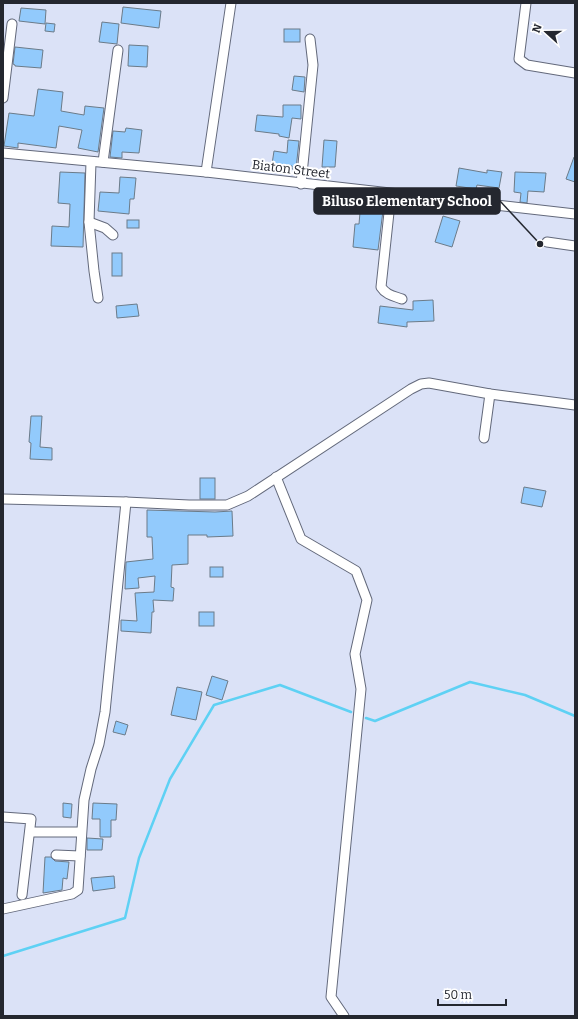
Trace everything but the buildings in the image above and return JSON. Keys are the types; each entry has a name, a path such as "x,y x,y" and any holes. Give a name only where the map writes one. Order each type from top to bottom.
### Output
{"street":[{"path":"206,172 231,3"},
{"path":"526,3 519,59 527,65 575,72"},
{"path":"3,98 12,24"},
{"path":"301,184 313,64 310,38"},
{"path":"103,162 118,50"},
{"name":"Biaton Street","path":"3,153 206,172 575,214"},
{"path":"91,162 90,222 98,298"},
{"path":"391,194 381,287 389,295 402,299"},
{"path":"90,222 106,228 113,235"},
{"path":"547,242 575,246"},
{"path":"3,499 227,505 248,496 411,389 422,384 429,383 490,394 575,406"},
{"path":"484,438 490,394"},
{"path":"276,477 301,539 356,571 367,600 355,654 361,689 331,997 344,1016"},
{"path":"3,909 72,894 78,890 84,800 91,769 99,744 105,712 126,502"},
{"path":"3,817 31,819 22,895"},
{"path":"30,832 81,832"},
{"path":"56,855 80,856"}],"waterway":[{"path":"366,718 375,721 470,682 525,695 575,716"},
{"path":"3,956 125,918 139,858 170,779 214,705 280,685 351,712"}],"place":[{"name":"Biluso Elementary School","path":"540,244"}]}
